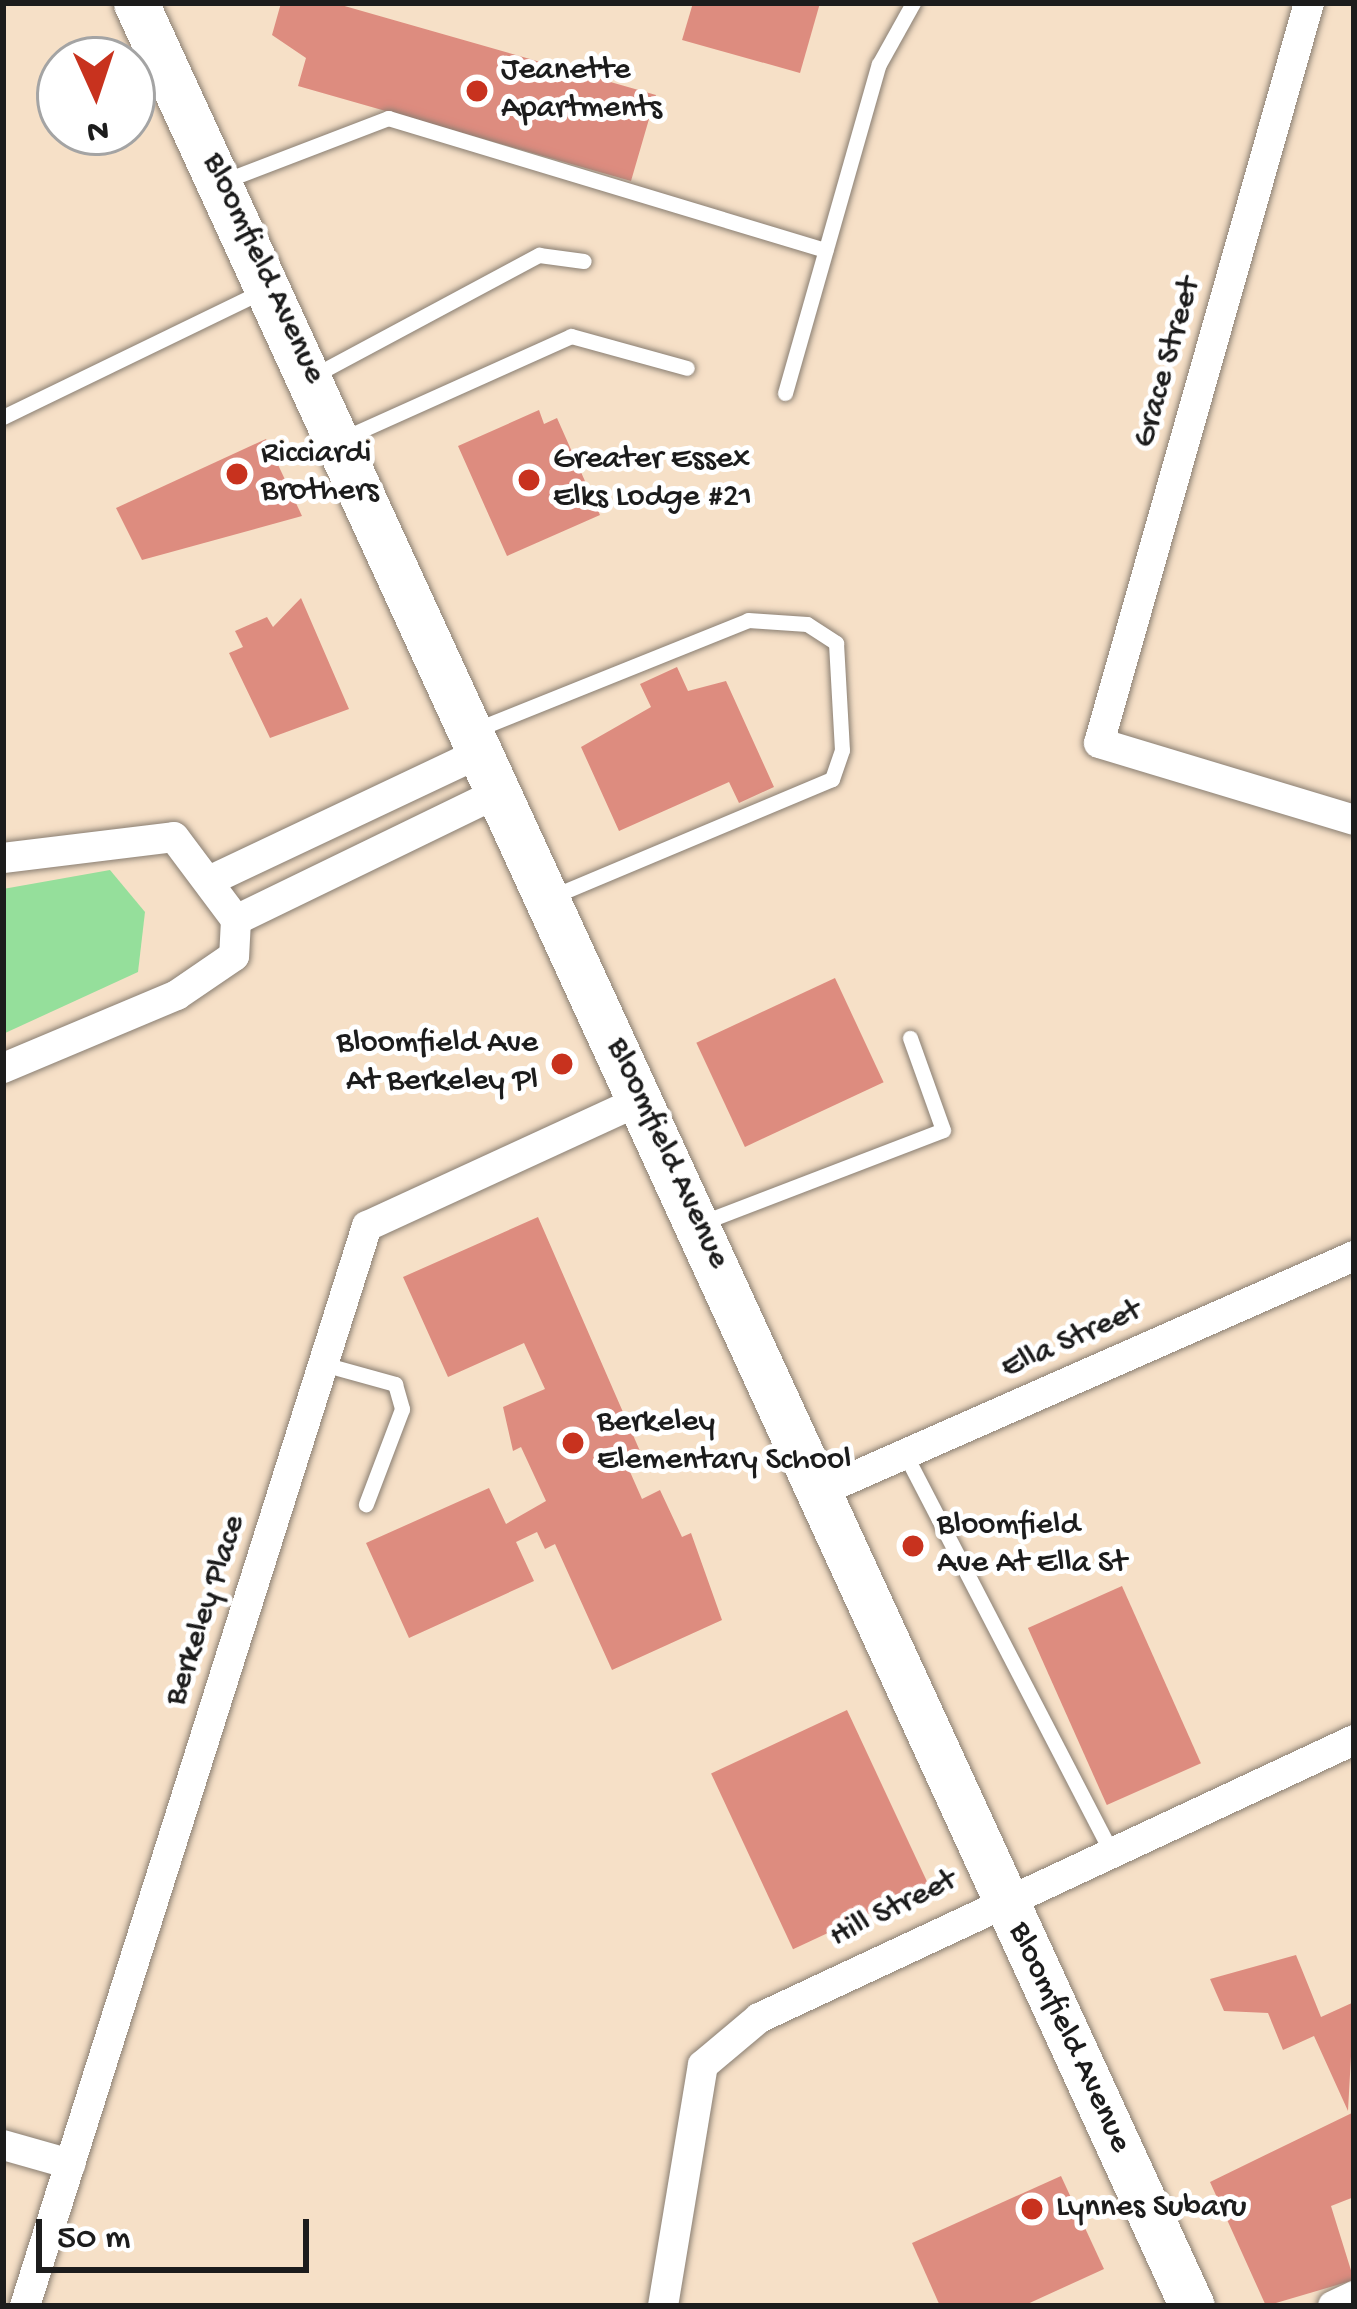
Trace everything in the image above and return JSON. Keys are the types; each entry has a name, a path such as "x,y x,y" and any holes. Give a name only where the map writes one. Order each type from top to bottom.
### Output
{"main road":[{"name":"Bloomfield Avenue","path":"136,3 270,286 1192,2306"}],"street":[{"name":"Grace Street","path":"1309,3 1100,743 1354,820"},
{"path":"213,879 485,758"},
{"path":"236,920 485,758"},
{"path":"3,858 174,838 213,879 236,920 234,956 177,995 3,1068"},
{"name":"Berkeley Place","path":"25,2306 367,1226 641,1100"},
{"name":"Ella Street","path":"819,1492 1354,1256"},
{"name":"Hill Street","path":"663,2306 703,2065 759,2018 1003,1897 1354,1741"},
{"path":"3,2144 70,2164"},
{"path":"1333,2306 1354,2296"}],"lane":[{"path":"785,393 879,64 913,3"},
{"path":"222,182 388,118 826,250"},
{"path":"311,377 539,255 584,261"},
{"path":"3,417 270,286"},
{"path":"340,440 571,336 687,368"},
{"path":"485,758 748,620 807,624 836,644 842,750 832,779 549,898"},
{"path":"698,1225 943,1130 910,1038"},
{"path":"323,1364 395,1384 402,1409 366,1504"},
{"path":"905,1454 1110,1849"}],"green space":[{"path":"110,870 145,912 138,972 3,1034 3,889"}],"building":[{"name":"Jeanette Apartments","path":"281,3 334,3 656,95 631,181 298,86 306,58 272,35"},
{"path":"693,3 820,3 800,73 682,40"},
{"name":"Greater Essex Elks Lodge #21","path":"539,410 544,424 557,418 600,515 507,556 458,446"},
{"name":"Ricciardi Brothers","path":"266,439 302,516 142,560 116,508"},
{"path":"301,598 349,709 270,738 229,653 243,647 235,631 267,617 273,627"},
{"path":"677,667 688,691 726,681 774,787 739,803 729,782 619,831 581,747 651,707 640,684"},
{"path":"835,978 884,1082 745,1147 696,1043"},
{"name":"Berkeley Elementary School","path":"538,1217 643,1458 627,1465 642,1499 660,1490 682,1537 691,1533 722,1620 612,1670 555,1544 545,1549 537,1532 516,1542 534,1581 409,1638 366,1543 489,1488 506,1524 546,1501 521,1447 513,1451 503,1407 545,1389 524,1343 448,1377 403,1277"},
{"path":"1122,1586 1201,1763 1107,1805 1028,1628"},
{"path":"847,1710 929,1886 793,1949 711,1773"},
{"path":"1296,1955 1321,2017 1354,2002 1348,2111 1314,2036 1283,2050 1268,2013 1224,2011 1210,1979"},
{"path":"1354,2112 1354,2197 1331,2206 1354,2280 1266,2306 1210,2182"},
{"name":"Lynnes Subaru","path":"1061,2176 1104,2269 1023,2306 940,2306 912,2243"}],"place":[{"name":"Jeanette Apartments","path":"477,91"},
{"name":"Ricciardi Brothers","path":"237,474"},
{"name":"Greater Essex Elks Lodge #21","path":"529,480"},
{"name":"Bloomfield Ave At Berkeley Pl","path":"562,1064"},
{"name":"Berkeley Elementary School","path":"573,1443"},
{"name":"Bloomfield Ave At Ella St","path":"913,1546"},
{"name":"Lynnes Subaru","path":"1032,2209"}]}
